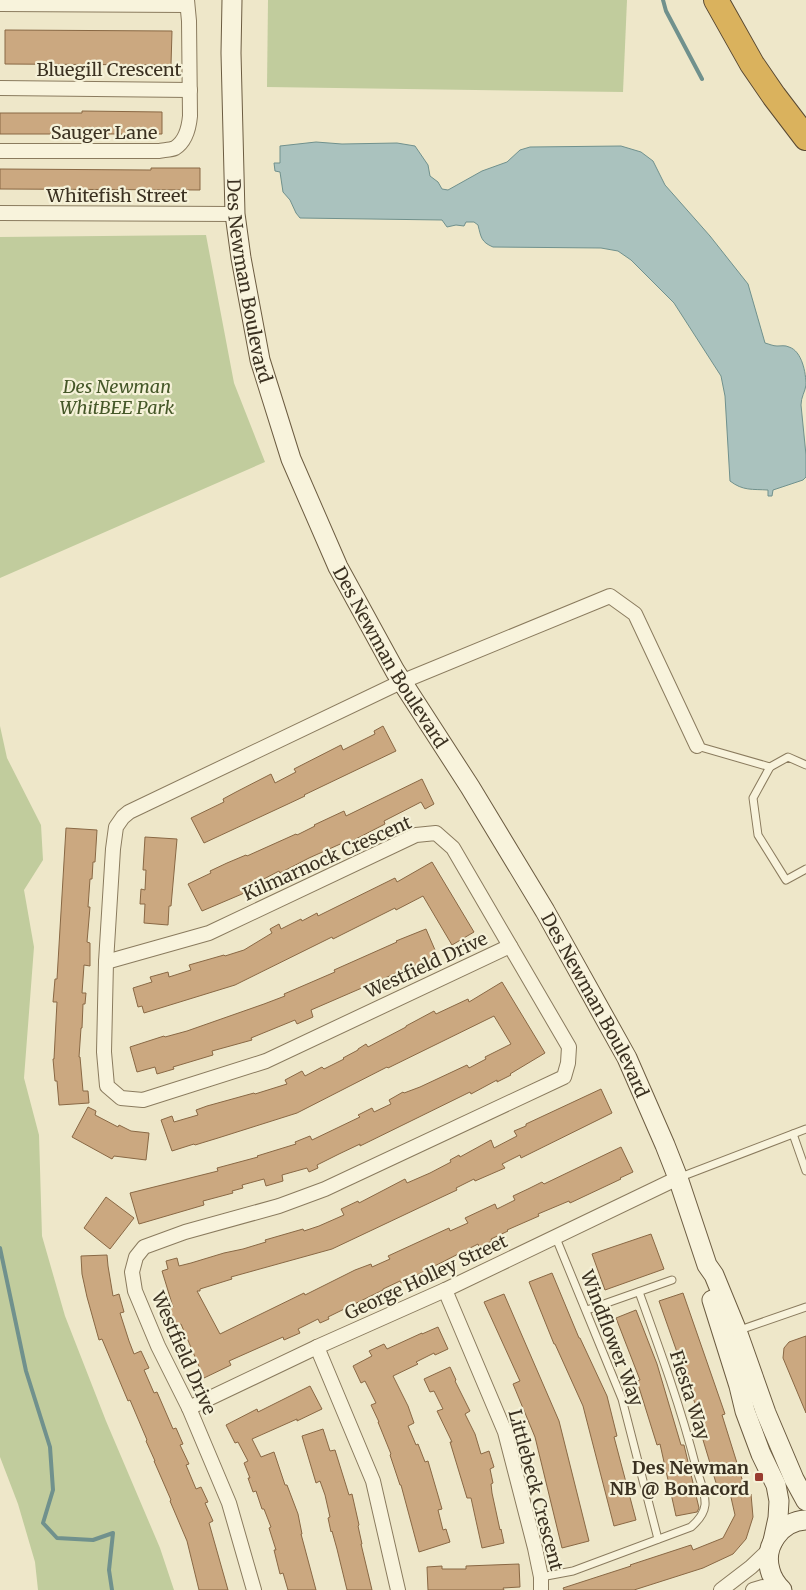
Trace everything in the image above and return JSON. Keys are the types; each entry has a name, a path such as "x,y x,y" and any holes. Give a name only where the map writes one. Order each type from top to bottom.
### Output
{"highway":[{"path":"716,0 752,64 806,138"}],"street":[{"name":"Des Newman Boulevard","path":"232,0 231,110 235,214 241,258 260,360 290,459 338,568 401,682 470,787 546,911 627,1058 665,1145 678,1178 706,1265 706,1279 745,1411 776,1485 778,1518 771,1545 769,1569 774,1581 782,1590"},
{"path":"0,4 187,2"},
{"name":"Bluegill Crescent","path":"0,88 190,90 187,2"},
{"name":"Sauger Lane","path":"0,151 159,151 175,148 189,128 190,90"},
{"name":"Whitefish Street","path":"0,214 235,214"},
{"name":"Westfield Drive","path":"254,1590 229,1503 189,1408 158,1346 135,1291 132,1272 136,1257 144,1246 279,1206 325,1189 564,1077 568,1063 569,1047 510,946 266,1061 143,1100 121,1098 107,1086 104,1052 106,962 116,827 129,812 401,682 610,596 635,614 698,746"},
{"name":"Kilmarnock Crescent","path":"106,962 209,933 416,835 436,833 453,848 510,946"},
{"name":"George Holley Street","path":"189,1408 317,1347 556,1238 678,1178"},
{"name":"Des Newman Boulevard","path":"706,1265 714,1275 737,1331 766,1413 794,1479 806,1501"},
{"name":"Littlebeck Crescent","path":"445,1290 505,1432 541,1583"},
{"path":"317,1347 374,1481 398,1590"},
{"path":"721,1590 751,1567 771,1545 778,1533 789,1525 806,1520"},
{"path":"753,1590 763,1587 777,1590"}],"lane":[{"path":"698,746 770,766"},
{"path":"806,765 788,757 770,766 753,798 758,835 786,880 806,868"},
{"path":"678,1178 806,1129"},
{"path":"792,1134 806,1171"},
{"name":"Windflower Way","path":"556,1238 622,1399 658,1539"},
{"path":"587,1310 672,1280"},
{"name":"Fiesta Way","path":"541,1583 691,1527 704,1510 705,1494 700,1484 689,1439 640,1292"},
{"path":"737,1331 806,1307"}],"green space":[{"path":"268,0 627,0 623,92 267,87"},
{"name":"Des Newman WhitBEE Park","path":"206,235 234,383 265,462 0,578 0,237"},
{"path":"0,726 7,758 41,825 43,860 24,890 34,947 24,1078 39,1135 42,1236 65,1316 106,1421 160,1548 174,1590 38,1590 35,1562 18,1504 0,1457"}],"water":[{"path":"316,142 342,144 397,143 415,146 428,165 430,176 438,182 442,189 448,190 482,171 507,162 520,150 530,147 621,146 641,152 653,161 665,185 710,236 748,284 765,343 789,347 800,358 806,380 801,405 806,455 806,477 803,480 773,490 772,496 768,496 768,490 744,488 730,481 725,396 721,376 674,303 631,260 618,251 601,248 493,247 484,241 478,225 474,222 466,222 464,226 447,227 442,220 300,218 283,192 280,172 275,171 274,163 280,163 280,146"}],"building":[{"path":"5,30 172,31 171,65 5,64"},
{"path":"82,111 162,112 162,134 0,134 0,113 82,113"},
{"path":"151,168 200,168 200,190 0,189 0,169 151,170"},
{"path":"383,726 396,751 204,843 191,818 224,802 223,799 271,774 275,783 296,772 294,769 341,745 343,750 375,734 374,731"},
{"path":"422,779 434,804 425,809 421,802 384,821 385,824 348,843 347,841 280,873 279,871 260,881 261,883 242,894 202,911 188,884 227,863 297,835 344,811 346,816"},
{"path":"66,828 97,830 95,862 93,862 92,879 90,879 88,907 90,907 87,942 90,943 90,966 84,965 82,993 86,993 85,1004 83,1004 79,1057 83,1091 88,1091 89,1103 59,1105 53,1059 57,1002 53,1002 55,979 57,979"},
{"path":"145,837 177,839 168,925 144,923 145,904 140,904 141,889 145,890 146,870 143,870"},
{"path":"432,862 474,932 452,945 423,896 333,939 332,937 235,985 144,1013 142,1006 138,1007 133,988 152,982 150,977 168,972 169,977 191,970 189,965 244,950 272,933 270,929 279,924 281,929 317,913 318,916 395,878 397,882"},
{"path":"426,929 438,957 311,1010 313,1017 297,1024 295,1020 251,1038 252,1040 212,1051 213,1055 173,1067 174,1069 157,1074 155,1067 137,1072 130,1047 187,1031 285,996 284,994 335,972 334,970"},
{"path":"502,982 545,1053 511,1075 471,1094 470,1092 360,1146 360,1144 339,1154 317,1165 318,1168 309,1172 307,1168 282,1175 283,1181 266,1186 264,1179 242,1185 243,1188 232,1191 233,1193 203,1201 204,1205 139,1224 130,1193 218,1171 217,1168 296,1144 295,1142 310,1136 312,1140 360,1117 358,1115 372,1108 374,1112 391,1104 389,1100 403,1092 420,1087 467,1065 469,1068 486,1059 485,1057 511,1044 494,1016 387,1067 297,1113 172,1151 161,1120 172,1116 174,1122 198,1115 196,1110 207,1106 287,1084 285,1080 302,1071 305,1076 322,1067 324,1069 344,1059 366,1044 368,1047 434,1011 436,1014 468,999 469,1002"},
{"path":"601,1089 612,1113 521,1158 520,1155 502,1164 505,1168 475,1181 474,1179 456,1188 457,1190 332,1249 231,1277 232,1279 197,1291 220,1334 355,1270 371,1264 372,1267 390,1259 388,1256 449,1228 450,1231 468,1223 465,1218 495,1204 497,1209 515,1200 513,1196 542,1182 544,1184 621,1147 633,1172 570,1203 569,1201 538,1214 539,1216 491,1239 492,1241 479,1247 478,1244 401,1283 400,1281 383,1289 328,1317 329,1319 320,1323 318,1319 298,1329 300,1333 284,1340 283,1337 229,1361 231,1365 204,1378 181,1324 176,1326 168,1310 173,1307 162,1271 168,1269 166,1261 177,1258 179,1266 243,1249 266,1242 265,1240 303,1229 304,1231 319,1226 344,1215 341,1209 358,1201 359,1203 405,1179 407,1183 430,1173 451,1162 450,1160 459,1155 460,1157 491,1140 494,1148 517,1136 514,1131 526,1126 526,1124"},
{"path":"88,1107 96,1111 95,1115 118,1127 119,1125 131,1131 149,1133 146,1160 114,1156 112,1159 72,1137"},
{"path":"106,1197 134,1218 110,1249 84,1228"},
{"path":"651,1234 664,1269 605,1290 592,1254"},
{"path":"107,1255 113,1296 119,1294 124,1312 120,1313 134,1354 141,1351 149,1368 144,1370 154,1393 157,1392 173,1429 176,1428 183,1444 180,1445 189,1464 186,1465 196,1489 201,1487 208,1502 205,1503 213,1521 209,1523 228,1590 199,1590 187,1541 147,1440 102,1339 99,1340 82,1274 81,1256"},
{"path":"552,1273 579,1338 607,1396 617,1436 614,1437 636,1520 614,1526 583,1406 554,1344 529,1282"},
{"path":"683,1293 725,1414 722,1415 747,1495 751,1494 753,1517 746,1539 733,1554 703,1568 634,1590 564,1590 563,1588 691,1545 693,1550 723,1538 735,1515 730,1493 720,1496 700,1430 704,1429 659,1301"},
{"path":"504,1294 559,1421 589,1541 562,1548 535,1437 513,1384 520,1381 484,1302"},
{"path":"636,1310 657,1364 681,1445 684,1445 699,1508 697,1512 676,1516 660,1444 657,1445 637,1381 640,1380 616,1318"},
{"path":"438,1327 448,1349 435,1355 434,1353 416,1362 418,1364 393,1376 414,1423 408,1426 425,1462 428,1461 442,1509 438,1510 443,1530 446,1529 450,1542 419,1552 391,1454 371,1405 376,1403 365,1381 361,1383 353,1366 372,1356 369,1351 384,1344 387,1349"},
{"path":"806,1336 806,1413 783,1358 784,1348 789,1342"},
{"path":"450,1367 470,1411 465,1414 475,1434 481,1454 489,1451 494,1467 490,1469 493,1483 491,1484 492,1493 504,1543 482,1548 471,1498 467,1498 450,1442 452,1442 437,1411 443,1409 434,1391 430,1392 424,1379"},
{"path":"310,1386 322,1409 252,1439 261,1457 274,1452 285,1485 287,1485 298,1514 301,1534 316,1590 288,1590 283,1573 280,1574 274,1550 276,1550 269,1528 271,1527 256,1491 253,1492 248,1478 250,1478 244,1463 248,1461 238,1442 235,1443 226,1425 257,1409 258,1412"},
{"path":"323,1429 330,1451 335,1450 349,1495 352,1494 372,1590 347,1590 331,1532 325,1495 320,1481 316,1483 302,1436"},
{"path":"519,1564 520,1587 503,1588 504,1590 428,1590 427,1567 442,1566 442,1569 466,1569 466,1566"}],"waterway":[{"path":"663,0 666,11 702,79"},
{"path":"0,1248 26,1371 50,1447 53,1490 43,1523 57,1538 93,1540 113,1533 109,1570 112,1590"}],"place":[{"name":"Des Newman NB @ Bonacord","path":"759,1477"}]}
